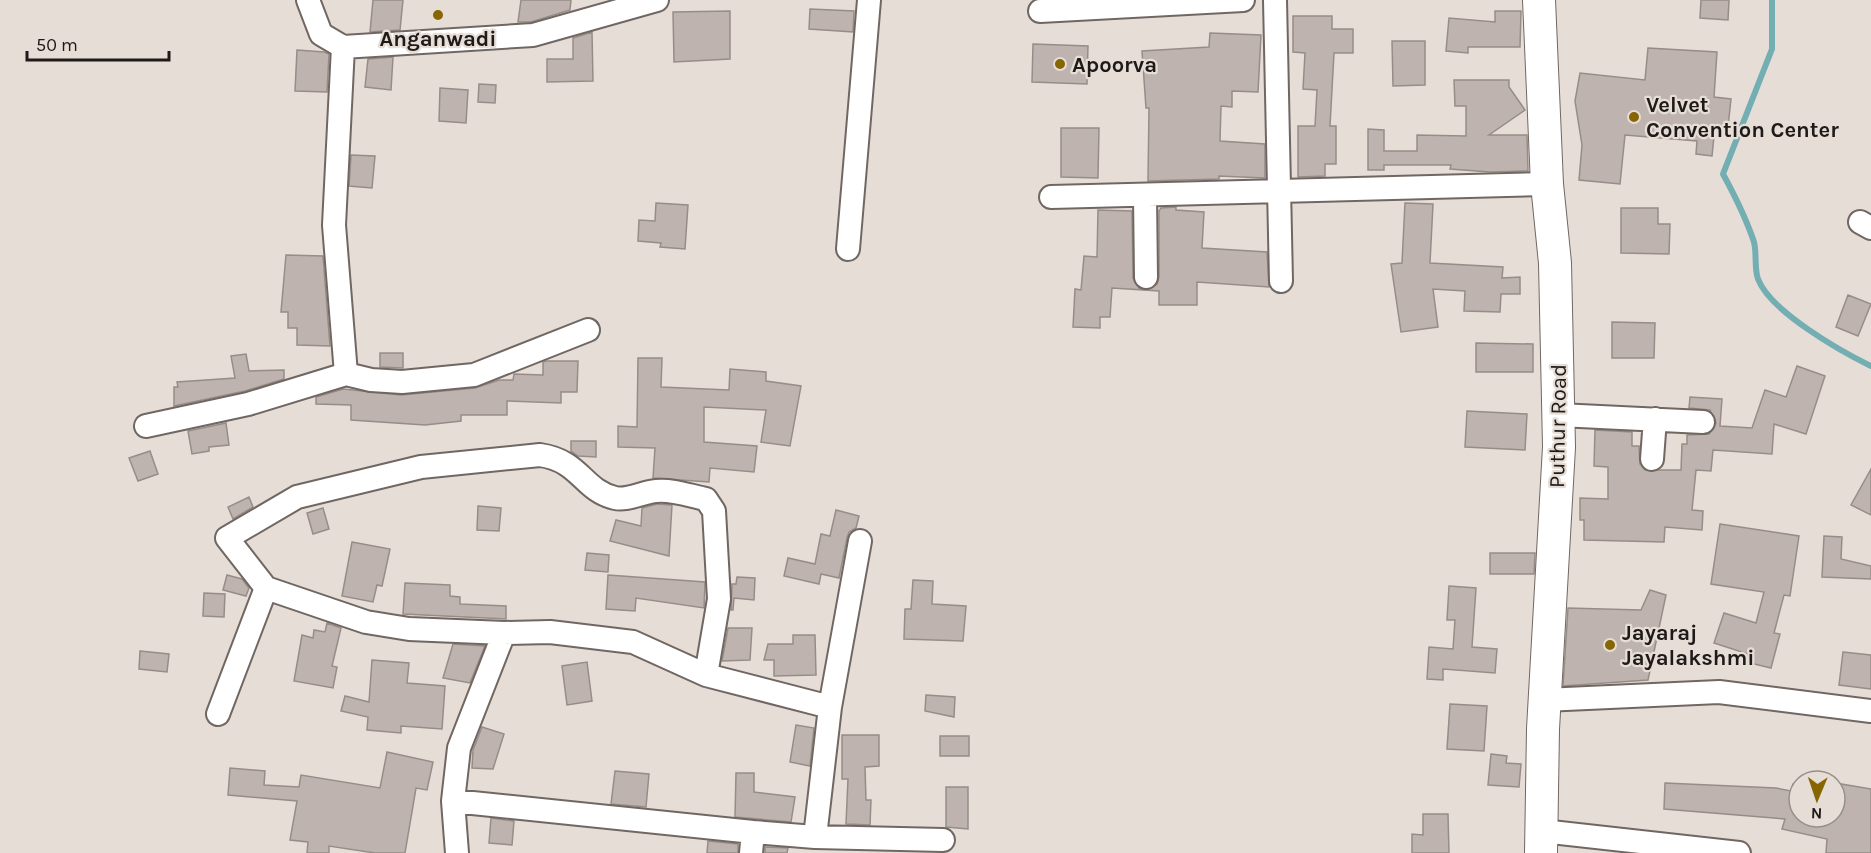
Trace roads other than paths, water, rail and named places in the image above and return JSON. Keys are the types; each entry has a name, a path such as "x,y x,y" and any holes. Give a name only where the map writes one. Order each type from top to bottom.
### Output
{"street":[{"path":"308,0 321,34 343,47 533,35 657,0"},
{"path":"848,249 869,0"},
{"path":"1040,10 1243,0"},
{"path":"1275,0 1281,281"},
{"name":"Puthur Road","path":"1539,0 1547,184 1555,263 1559,415 1544,700 1541,842"},
{"path":"343,47 334,225 346,374"},
{"path":"1051,197 1547,184"},
{"path":"1145,196 1146,277"},
{"path":"146,426 248,404 346,374 370,380 402,382 474,375 588,330"},
{"path":"1559,415 1703,422"},
{"path":"1652,459 1655,419"},
{"path":"706,675 719,599 714,511 706,499 657,490 617,499 598,492 570,465 555,457 540,455 421,467 297,497 227,538 266,588 366,622 409,629 504,633 550,632 633,642 706,675 830,706"},
{"path":"815,837 830,706 860,541"},
{"path":"218,714 266,588"},
{"path":"457,853 453,801 459,748 504,633"},
{"path":"1544,700 1719,692 1871,711"},
{"path":"453,801 752,842 815,837 943,840"},
{"path":"1541,842 1739,853"}],"waterway":[{"path":"1772,0 1772,49 1723,174 1751,233 1755,247 1757,275 1765,291 1776,304 1807,329 1871,366"}],"place":[{"name":"Anganwadi","path":"438,15"},
{"name":"Apoorva","path":"1060,64"},
{"name":"Velvet Convention Center","path":"1634,117"},
{"name":"Jayaraj Jayalakshmi","path":"1610,645"}]}
